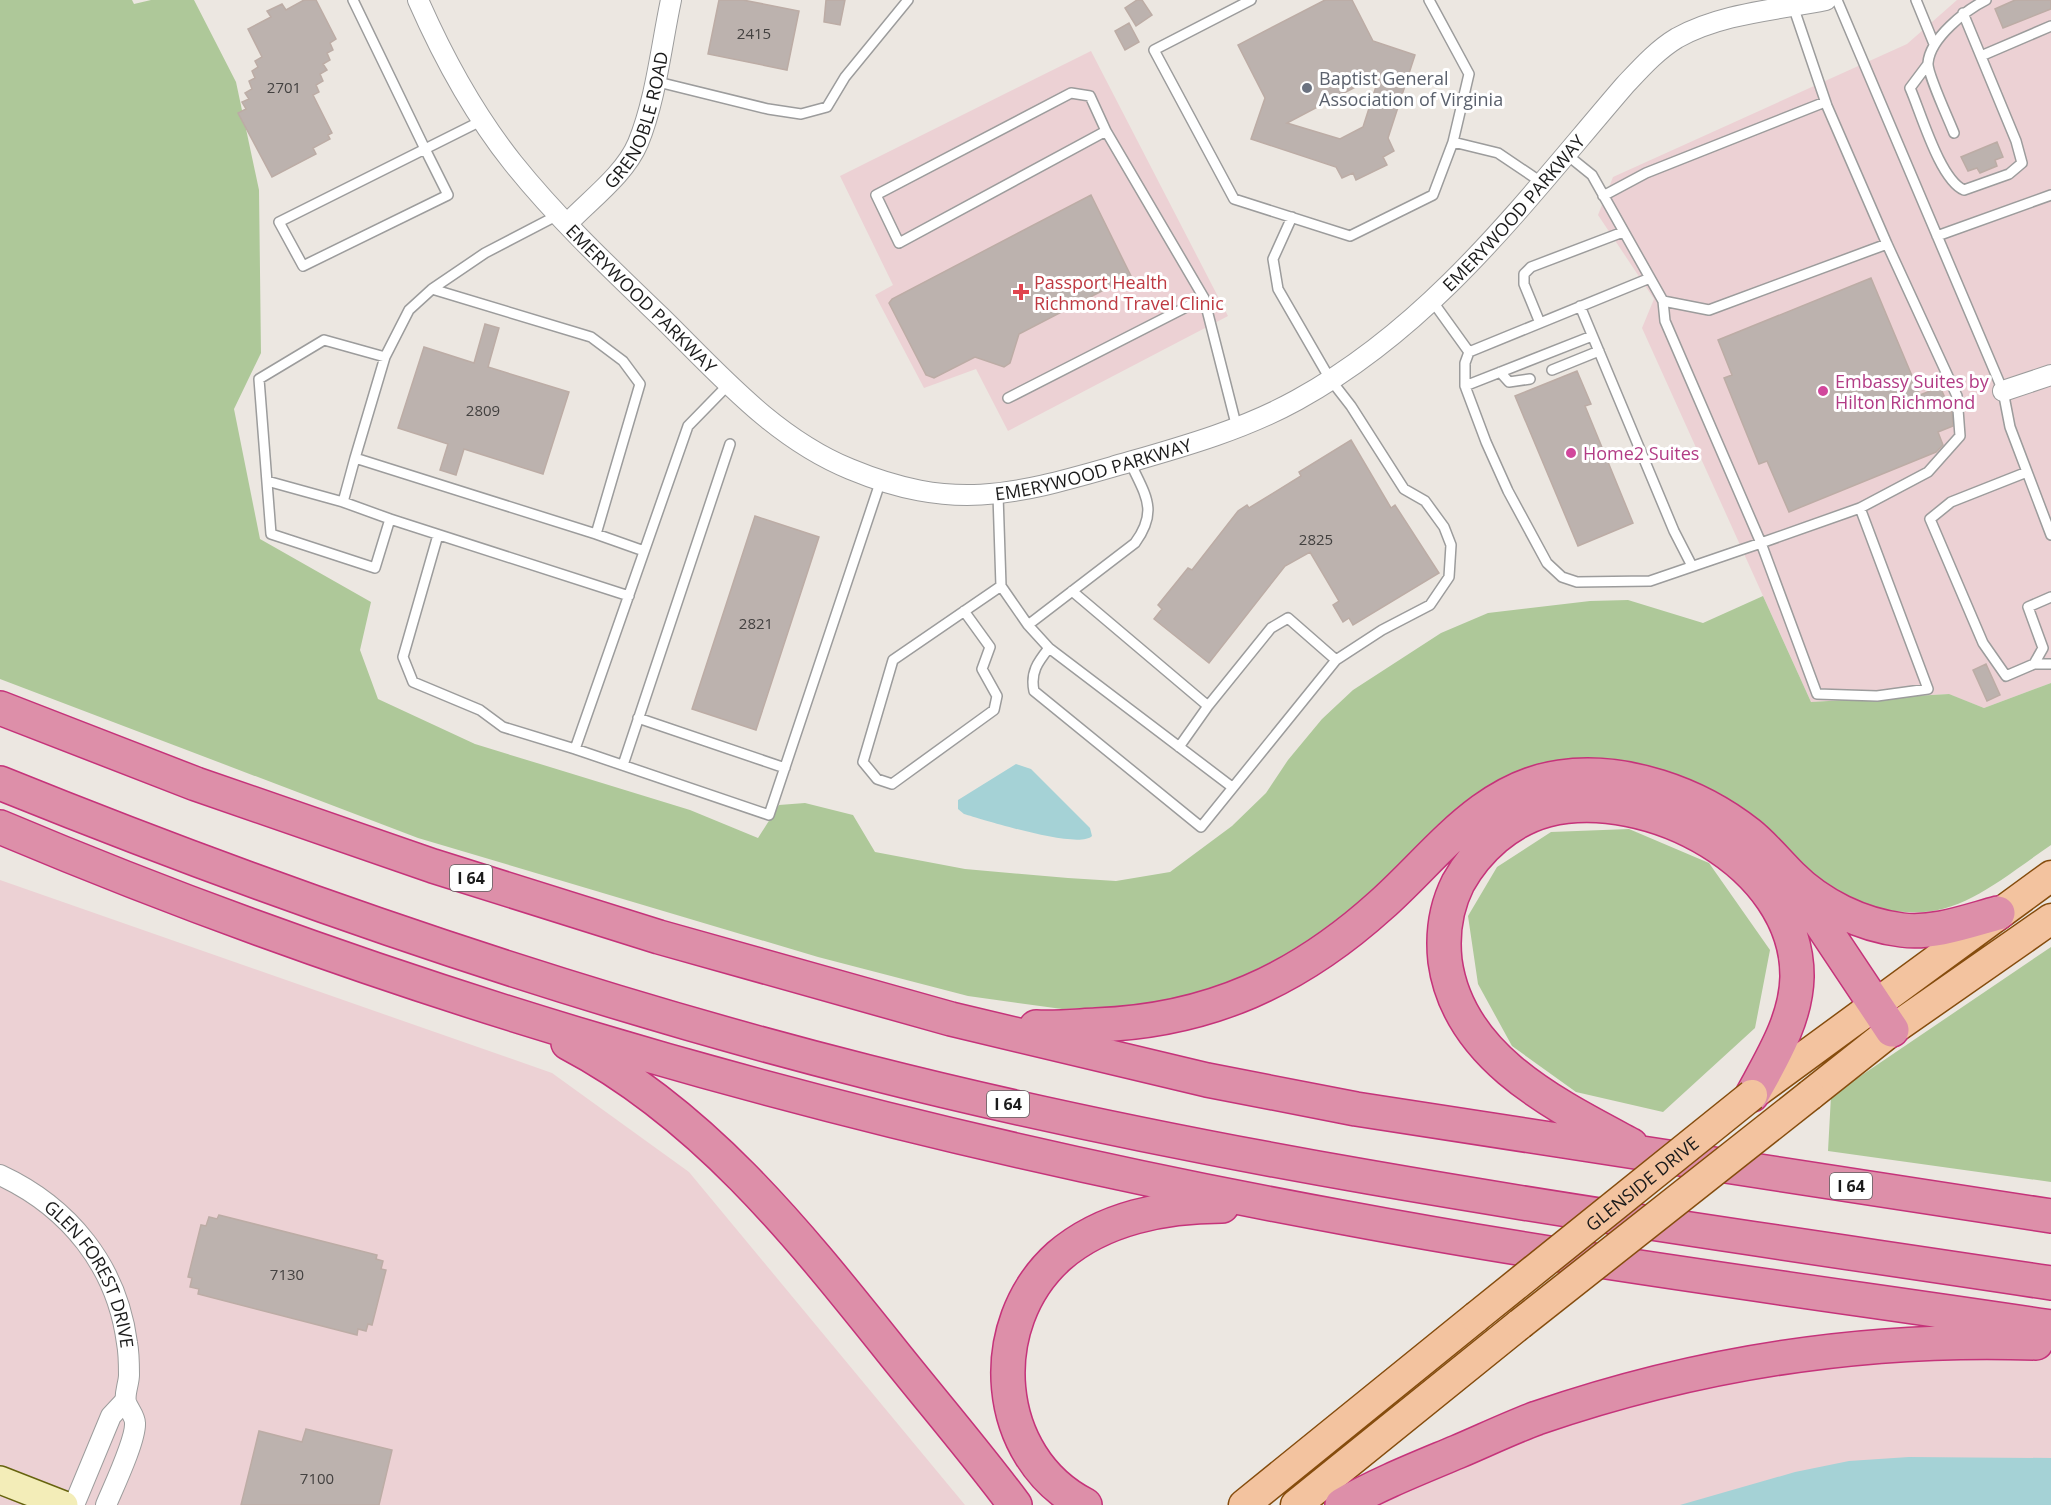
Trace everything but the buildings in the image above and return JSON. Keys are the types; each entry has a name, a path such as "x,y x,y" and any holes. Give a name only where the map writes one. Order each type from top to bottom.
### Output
{"highway":[{"name":"I 64","path":"0,708 196,784 433,866 659,937 951,1019 1266,1093 1467,1128 2051,1216"},
{"path":"951,1019 1046,1027 1115,1025 1176,1016 1242,997 1283,977 1343,937 1381,905 1479,811 1519,789 1559,777 1620,778 1652,785 1696,801 1750,834 1814,896 1842,912 1888,927 1926,930 1998,913"},
{"name":"I 64","path":"0,783 289,894 544,979 869,1072 1129,1132 1392,1182 2051,1283"},
{"path":"1651,1156 1575,1115 1509,1069 1470,1026 1454,997 1447,975 1443,947 1448,909 1454,890 1466,869 1487,844 1520,820 1569,806 1598,805 1629,809 1700,836 1741,864 1765,888 1779,908 1789,930 1797,976 1792,1012 1782,1040 1752,1095"},
{"path":"0,827 233,918 511,1013 747,1083 912,1125 1071,1162 1346,1218 1494,1244 2051,1327"},
{"path":"1789,874 1892,1030"},
{"path":"511,1013 580,1049 632,1083 685,1123 734,1166 815,1256 1015,1505"},
{"path":"1085,1505 1046,1475 1031,1455 1020,1435 1010,1404 1007,1363 1010,1338 1030,1291 1045,1270 1060,1256 1097,1231 1121,1221 1159,1211 1226,1206 1346,1218"},
{"path":"1342,1505 1534,1419 1688,1375 1762,1360 1837,1349 1994,1341 2051,1343"}],"main road":[{"name":"GLENSIDE DRIVE","path":"1244,1505 1752,1095 1874,1003 2051,876"},
{"name":"GLENSIDE DRIVE","path":"1296,1505 1520,1324 1892,1030 2051,919"},
{"path":"0,1480 64,1505"}],"street":[{"name":"EMERYWOOD PARKWAY","path":"418,0 433,34 483,120 513,163 612,270 758,412 786,434 847,468 925,492 960,496 998,495 1031,490 1130,462 1237,428 1299,399 1374,351 1433,302 1643,65 1676,39 1704,25 1726,19 1826,0"},
{"name":"GRENOBLE ROAD","path":"564,218 622,167 637,145 654,81 671,0"},
{"path":"2003,391 2051,375"},
{"name":"GLEN FOREST DRIVE","path":"0,1175 35,1194 61,1214 90,1245 104,1267 122,1315 129,1376 125,1401 135,1423 128,1450 106,1505"},
{"name":"GLEN FOREST DRIVE","path":"74,1505 111,1416 125,1401"}],"lane":[{"path":"353,0 425,149 448,195 303,266 279,222 425,149 483,120"},
{"path":"654,81 768,109 801,114 827,107 845,78 908,0"},
{"path":"1251,0 1154,50 1234,199 1350,236 1433,195 1453,142 1469,74 1429,0"},
{"path":"1837,0 2003,391 2010,427 2051,535"},
{"path":"1916,0 1934,44"},
{"path":"1963,13 2016,141 2022,163 2010,174 1964,190 1955,186 1945,171 1910,88 1928,64 1934,44 1963,13 1986,0"},
{"path":"1469,351 1465,363 1465,386 1508,491 1547,563 1562,577 1577,582 1650,581 1860,508 1928,472 1960,436 1957,396 1825,102 1793,6"},
{"path":"1981,56 2051,26"},
{"path":"1928,64 1954,133"},
{"path":"1107,131 899,243 876,195 1071,93 1090,96 1107,131 1204,298 1237,428"},
{"path":"1603,196 1646,173 1825,102"},
{"path":"1453,142 1498,153 1541,182"},
{"path":"1565,153 1592,175 1663,301 1665,321 1761,543 1817,694 1877,696 1928,689 1860,508"},
{"path":"1937,236 2051,195"},
{"path":"1049,648 1035,667 1032,680 1034,691 1201,827 1336,660 1382,630 1430,605 1449,578 1450,545 1444,526 1425,501 1404,489 1351,406 1330,379 1278,289 1273,259 1292,217"},
{"path":"343,502 385,357 409,310 432,289 485,253 564,218"},
{"path":"1540,323 1524,284 1524,274 1531,267 1623,232"},
{"path":"1663,301 1709,310 1887,244"},
{"path":"1469,351 1650,278"},
{"path":"432,289 591,337 623,361 640,384 596,534"},
{"path":"1008,398 1204,298"},
{"path":"1433,302 1469,351"},
{"path":"1580,306 1674,531 1692,566"},
{"path":"1465,386 1593,336"},
{"path":"385,357 324,340 259,379 271,534 375,568 390,519"},
{"path":"1552,370 1599,351"},
{"path":"1500,372 1509,382 1530,379"},
{"path":"575,749 688,426 729,384"},
{"path":"623,765 730,444"},
{"path":"355,458 644,551"},
{"path":"1028,625 1135,543 1148,525 1148,504 1130,462"},
{"path":"2027,472 1951,502 1930,519 1983,643 2006,675 2034,664 2051,664"},
{"path":"438,535 403,657 413,682 480,710 503,727 769,815 881,480"},
{"path":"267,481 343,502 628,596"},
{"path":"998,495 1001,586 1028,625 1049,648 1232,787"},
{"path":"964,611 990,647 982,669 997,696 994,710 892,784 877,779 863,762 893,660 964,611 1001,586"},
{"path":"1072,591 1208,706"},
{"path":"2034,664 2043,648 2028,608 2051,597"},
{"path":"1179,747 1208,706 1271,628 1288,618 1336,660"},
{"path":"638,717 785,768"}],"shaded area":[{"path":"1957,0 2051,0 2051,683 1984,708 1948,694 1811,702 1642,328 1654,299 1598,215 1613,177 1907,44"},
{"path":"1091,51 1228,316 1008,431 976,369 924,388 875,295 893,285 840,176"},
{"path":"0,880 552,1073 689,1172 965,1505 0,1505"},
{"path":"2051,1343 2051,1505 1342,1505 1688,1375"}],"green space":[{"path":"0,0 132,0 134,4 151,0 194,0 236,82 259,190 261,353 234,409 260,539 371,602 360,650 378,699 475,744 690,810 758,838 779,805 805,803 853,815 875,852 965,869 1116,881 1170,872 1232,826 1266,793 1288,760 1322,719 1353,690 1441,633 1488,613 1590,601 1628,600 1703,623 1763,596 1811,702 1949,694 1984,708 2051,683 2051,845 1998,882 1953,906 1930,911 1905,912 1875,908 1840,898 1609,769 1357,908 1308,943 1259,970 1194,995 1137,1006 1062,1009 968,996 818,957 418,838 0,679"},
{"path":"1629,829 1709,863 1770,950 1755,1028 1663,1112 1576,1092 1512,1046 1478,984 1468,916 1497,867 1551,832"},
{"path":"2051,947 2051,1182 1828,1151 1831,1096"}],"water":[{"path":"1016,764 1031,769 1090,828 1092,836 1083,839 1051,837 964,814 958,809 958,800"},
{"path":"1909,1457 2051,1458 2051,1505 1680,1505 1795,1472 1849,1461"}],"place":[{"name":"Baptist General Association of Virginia","path":"1307,88"},
{"name":"Passport Health Richmond Travel Clinic","path":"1021,292"},
{"name":"Embassy Suites by Hilton Richmond","path":"1823,391"},
{"name":"Home2 Suites","path":"1571,453"}]}
